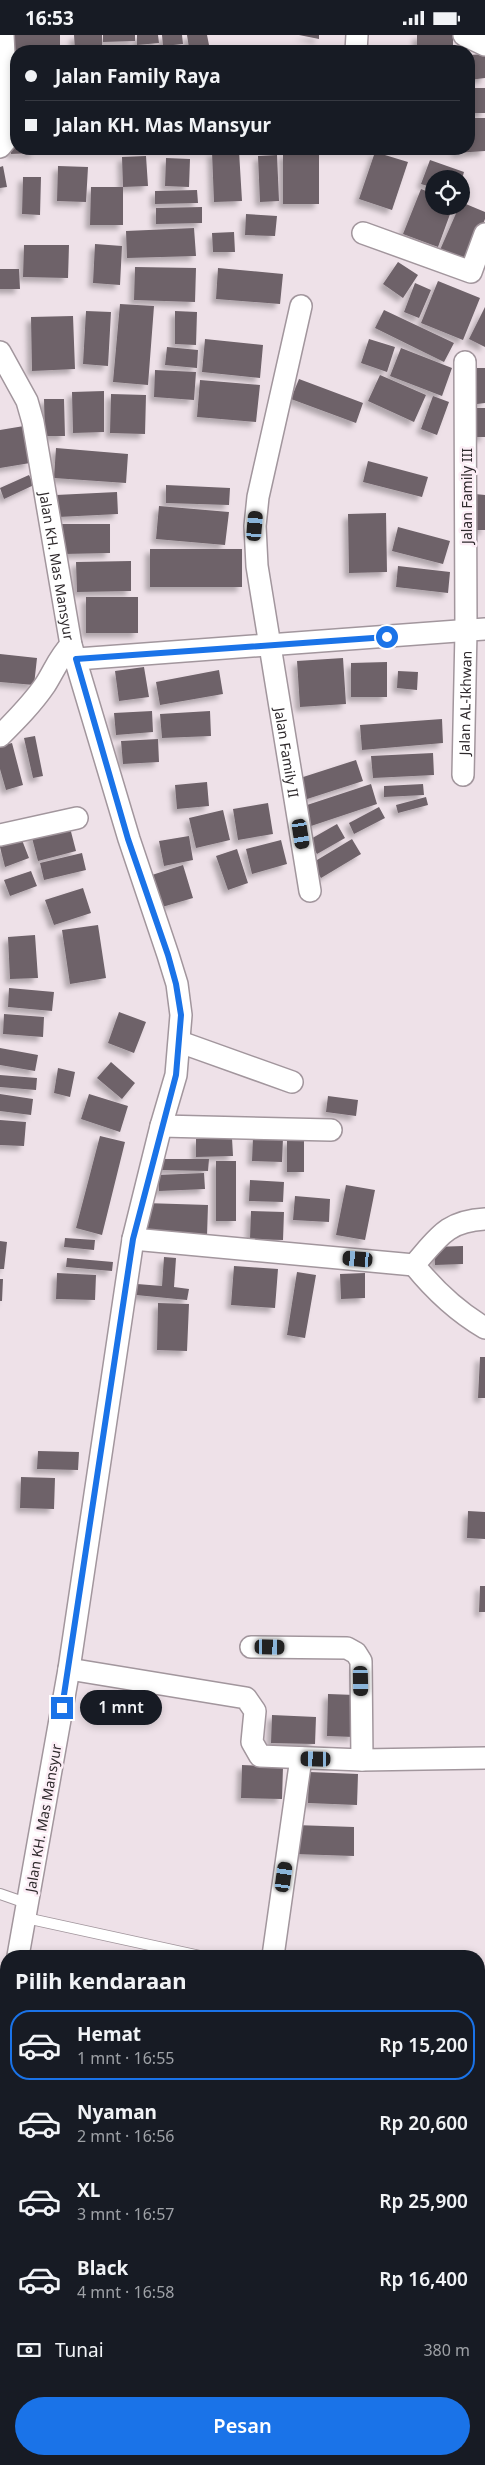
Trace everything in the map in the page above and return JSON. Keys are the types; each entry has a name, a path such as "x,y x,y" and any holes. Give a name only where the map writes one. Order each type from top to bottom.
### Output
{"street":[{"path":"3,35 10,85"},
{"path":"464,35 485,45"},
{"path":"0,147 6,140 10,105"},
{"path":"363,233 471,272 485,234"},
{"name":"Jalan Family II","path":"301,306 258,497 256,516 257,566 310,891"},
{"name":"Jalan KH. Mas Mansyur","path":"0,352 27,401 33,422 74,652 128,839 178,992 180,1042 176,1075 161,1126 133,1239 69,1669 19,1950"},
{"name":"Jalan Family III","path":"465,362 475,630"},
{"path":"0,736 28,707 46,684 59,659 74,652 269,644 475,630"},
{"name":"Jalan AL-Ikhwan","path":"463,775 475,630"},
{"path":"0,835 77,818"},
{"path":"180,1042 292,1082"},
{"path":"161,1126 331,1130"},
{"path":"414,1265 446,1229 460,1223 485,1219"},
{"path":"133,1239 414,1265 447,1302 485,1328"},
{"path":"251,1647 347,1648 356,1653 360,1661 362,1760"},
{"path":"69,1669 246,1698 255,1711 252,1741 260,1756 362,1760 485,1758"},
{"path":"274,1950 301,1759"}],"lane":[{"path":"0,1894 27,1911 177,1950"}],"building":[{"path":"9,35 60,35 60,45 10,45 9,56"},
{"path":"74,35 102,35 102,45 75,45"},
{"path":"103,35 135,35 135,41 103,42"},
{"path":"137,35 158,35 159,43 137,45"},
{"path":"162,35 182,35 183,44 163,45"},
{"path":"187,35 207,35 209,45 189,45"},
{"path":"299,35 319,35 319,39"},
{"path":"417,35 453,35 453,45 417,45"},
{"path":"485,54 485,78 475,79 475,55"},
{"path":"475,88 485,88 485,113 475,113"},
{"path":"475,118 485,118 485,151 475,152"},
{"path":"212,155 239,155 242,201 214,202"},
{"path":"277,155 279,201 260,202 258,156"},
{"path":"283,155 319,155 319,204 283,204"},
{"path":"374,155 385,155 408,162 392,210 359,199"},
{"path":"146,156 148,186 123,187 122,157"},
{"path":"166,158 190,159 189,187 165,186"},
{"path":"430,160 458,170 426,170"},
{"path":"3,166 7,187 0,188 0,167"},
{"path":"58,166 88,167 86,202 57,201"},
{"path":"425,173 425,185 421,184"},
{"path":"23,177 41,177 40,215 22,214"},
{"path":"91,187 123,187 123,225 90,225"},
{"path":"421,189 425,191 425,215 450,215 438,247 403,234"},
{"path":"197,190 198,203 155,204 155,191"},
{"path":"470,206 485,212 485,219 468,261 440,250 455,215 470,215"},
{"path":"202,207 202,223 156,224 156,208"},
{"path":"246,214 277,216 275,236 245,235"},
{"path":"194,228 196,256 127,258 126,231"},
{"path":"234,232 235,252 213,252 212,233"},
{"path":"95,244 122,246 120,285 93,283"},
{"path":"24,245 69,245 68,278 23,277"},
{"path":"398,262 418,275 403,298 383,284"},
{"path":"135,267 196,268 195,302 134,300"},
{"path":"218,268 283,274 280,304 216,299"},
{"path":"0,269 19,269 20,289 0,289"},
{"path":"438,281 480,298 463,340 421,323"},
{"path":"415,283 431,290 419,318 404,312"},
{"path":"120,304 154,306 148,385 113,382"},
{"path":"485,307 485,347 469,339"},
{"path":"384,310 454,343 444,362 375,328"},
{"path":"86,311 111,312 108,366 83,364"},
{"path":"175,311 197,312 196,345 175,344"},
{"path":"73,316 75,369 32,371 31,317"},
{"path":"205,339 263,345 260,378 202,372"},
{"path":"369,339 395,347 387,372 361,363"},
{"path":"167,347 198,350 197,368 165,365"},
{"path":"401,348 452,368 442,396 390,376"},
{"path":"477,368 485,368 485,403 477,404"},
{"path":"155,370 196,372 194,400 154,397"},
{"path":"380,375 426,395 414,422 368,401"},
{"path":"299,379 363,403 356,423 291,399"},
{"path":"200,380 260,385 256,422 197,417"},
{"path":"104,391 104,432 73,433 72,392"},
{"path":"111,394 146,395 145,434 110,433"},
{"path":"433,396 449,402 437,435 421,429"},
{"path":"44,399 64,399 65,436 45,436"},
{"path":"473,408 485,408 485,437 473,437"},
{"path":"24,426 30,463 0,468 0,430"},
{"path":"56,448 128,454 126,483 54,478"},
{"path":"368,461 428,477 422,497 363,482"},
{"path":"29,475 34,485 4,499 0,488"},
{"path":"166,485 230,488 229,505 166,503"},
{"path":"117,492 118,514 58,517 56,495"},
{"path":"475,494 485,495 485,530 474,530"},
{"path":"159,506 229,512 225,545 156,539"},
{"path":"386,513 387,572 349,573 348,514"},
{"path":"62,524 110,524 110,553 63,554"},
{"path":"398,527 450,541 443,564 392,551"},
{"path":"150,549 242,549 242,587 150,587"},
{"path":"131,561 131,591 77,592 76,562"},
{"path":"398,566 450,572 448,593 396,587"},
{"path":"86,597 138,597 138,633 86,633"},
{"path":"0,654 37,658 34,685 0,682"},
{"path":"343,658 346,704 300,707 297,661"},
{"path":"387,662 387,697 351,697 351,663"},
{"path":"144,667 149,697 119,701 115,671"},
{"path":"219,670 223,694 160,705 156,682"},
{"path":"398,671 418,672 417,690 397,688"},
{"path":"152,711 153,732 116,735 114,713"},
{"path":"210,711 211,736 162,738 160,714"},
{"path":"442,719 443,743 362,750 360,725"},
{"path":"35,736 43,776 33,778 24,738"},
{"path":"158,739 159,762 123,764 121,741"},
{"path":"12,743 23,785 6,790 0,769 0,746"},
{"path":"433,753 434,775 373,778 371,756"},
{"path":"356,760 363,781 304,800 297,779"},
{"path":"207,782 209,806 177,809 175,785"},
{"path":"371,784 377,804 311,826 304,806"},
{"path":"423,784 424,795 384,797 384,786"},
{"path":"426,797 428,805 398,813 396,805"},
{"path":"268,803 273,834 238,840 233,809"},
{"path":"379,807 385,818 354,834 349,823"},
{"path":"223,810 230,840 196,848 189,818"},
{"path":"69,824 76,851 38,861 31,834"},
{"path":"337,824 345,838 317,854 309,840"},
{"path":"189,836 193,860 164,866 159,841"},
{"path":"352,839 361,854 321,878 312,863"},
{"path":"22,840 29,858 5,867 0,847"},
{"path":"281,840 287,864 252,874 246,849"},
{"path":"237,849 248,883 228,890 216,856"},
{"path":"82,853 86,870 44,880 40,863"},
{"path":"183,865 193,898 162,907 152,875"},
{"path":"31,871 37,886 10,896 4,880"},
{"path":"83,888 91,913 54,925 45,900"},
{"path":"98,925 106,978 70,984 62,930"},
{"path":"35,935 38,978 10,979 8,937"},
{"path":"9,988 54,992 52,1011 8,1007"},
{"path":"119,1012 146,1022 134,1053 108,1043"},
{"path":"4,1014 44,1017 43,1037 3,1034"},
{"path":"0,1048 38,1055 35,1071 0,1065"},
{"path":"111,1062 135,1083 122,1099 97,1078"},
{"path":"58,1068 75,1072 70,1097 54,1093"},
{"path":"0,1075 37,1078 36,1090 0,1087"},
{"path":"0,1094 33,1099 31,1115 0,1111"},
{"path":"89,1094 128,1106 120,1132 81,1119"},
{"path":"328,1096 358,1100 356,1116 326,1112"},
{"path":"0,1120 26,1122 24,1146 0,1145"},
{"path":"100,1136 125,1142 102,1235 76,1228"},
{"path":"253,1137 283,1138 282,1162 252,1161"},
{"path":"232,1138 233,1156 196,1157 196,1139"},
{"path":"287,1140 304,1140 304,1172 287,1172"},
{"path":"163,1159 209,1159 208,1171 162,1170"},
{"path":"216,1161 236,1161 236,1221 216,1221"},
{"path":"204,1173 205,1189 159,1191 158,1175"},
{"path":"250,1180 284,1182 283,1202 249,1201"},
{"path":"346,1185 375,1190 365,1240 336,1235"},
{"path":"295,1196 330,1199 329,1222 293,1220"},
{"path":"145,1203 208,1205 207,1236 144,1234"},
{"path":"251,1211 284,1212 283,1240 250,1239"},
{"path":"65,1238 95,1240 94,1250 64,1247"},
{"path":"0,1241 7,1242 4,1269 0,1269"},
{"path":"463,1246 463,1264 435,1265 434,1247"},
{"path":"164,1257 176,1258 174,1287 189,1289 187,1300 136,1295 137,1284 162,1286"},
{"path":"67,1258 113,1262 112,1271 66,1267"},
{"path":"234,1266 278,1269 275,1308 231,1305"},
{"path":"297,1272 316,1275 305,1338 287,1335"},
{"path":"57,1273 96,1275 95,1300 56,1299"},
{"path":"365,1273 365,1298 341,1299 340,1274"},
{"path":"0,1279 3,1279 2,1301 0,1301"},
{"path":"158,1303 189,1304 187,1351 157,1350"},
{"path":"480,1357 485,1357 485,1398 478,1398"},
{"path":"38,1451 79,1452 78,1470 37,1469"},
{"path":"21,1477 55,1478 54,1509 20,1508"},
{"path":"468,1511 485,1512 485,1539 467,1538"},
{"path":"480,1586 485,1586 485,1612 479,1612"},
{"path":"328,1694 355,1695 354,1737 327,1736"},
{"path":"272,1715 316,1717 315,1744 271,1743"},
{"path":"242,1765 283,1767 282,1799 241,1798"},
{"path":"309,1772 358,1774 357,1805 308,1803"},
{"path":"295,1825 354,1827 354,1856 294,1854"}],"route":[{"path":"62,1708 133,1239 161,1126 176,1075 181,1015 176,984 168,955 128,839 76,659 387,637"}]}
